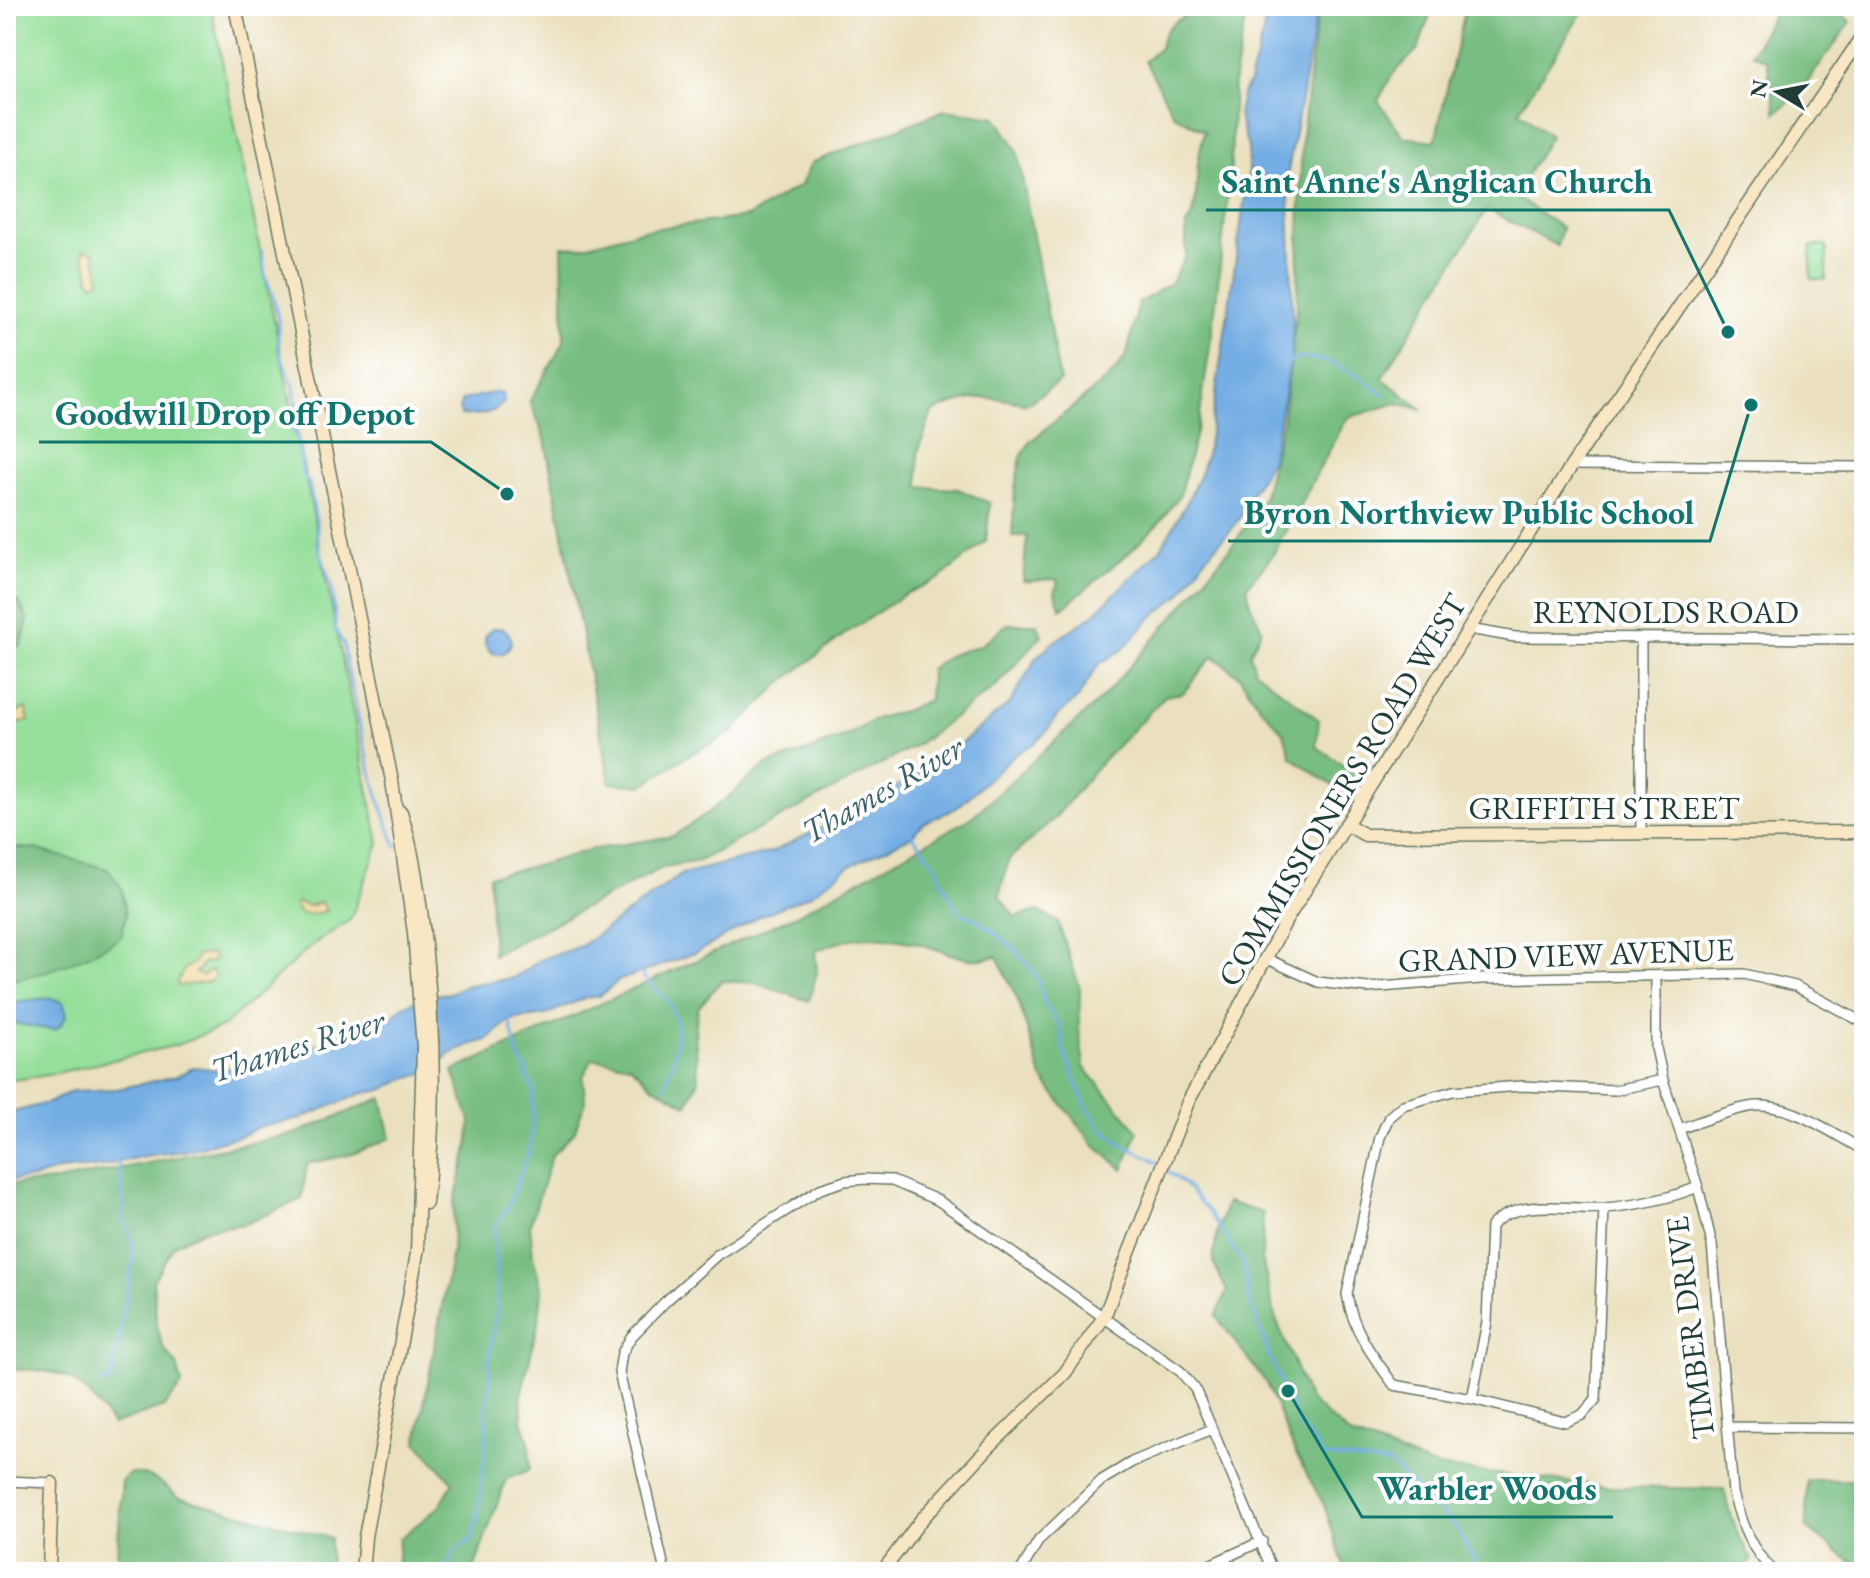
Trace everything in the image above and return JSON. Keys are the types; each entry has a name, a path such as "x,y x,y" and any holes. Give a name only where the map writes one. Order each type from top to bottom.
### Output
{"main road":[{"path":"235,6 401,826 422,1017 426,1156 417,1254 365,1537 362,1572"},
{"name":"COMMISSIONERS ROAD WEST","path":"882,1572 921,1520 990,1446 1065,1373 1104,1317 1188,1102 1265,958 1572,465 1864,34"},
{"name":"GRIFFITH STREET","path":"1346,824 1365,835 1864,832"},
{"path":"49,1572 52,1483"}],"street":[{"path":"1855,6 1864,13"},
{"path":"1572,465 1864,467"},
{"name":"REYNOLDS ROAD","path":"1469,629 1515,637 1864,639"},
{"path":"1641,639 1641,833"},
{"name":"GRAND VIEW AVENUE","path":"1265,958 1318,982 1368,988 1481,979 1744,974 1795,986 1863,1019"},
{"name":"TIMBER DRIVE","path":"1656,977 1656,1048 1712,1244 1733,1493 1743,1530 1775,1572"},
{"path":"1604,1208 1596,1399 1582,1415 1565,1422 1472,1399 1394,1385 1350,1315 1347,1294 1380,1137 1389,1117 1403,1105 1453,1091 1522,1086 1615,1090 1663,1080"},
{"path":"1679,1129 1754,1106 1777,1107 1864,1150"},
{"path":"665,1572 619,1372 622,1353 643,1323 709,1261 820,1189 865,1179 890,1180 939,1201 1180,1371 1195,1389 1273,1572"},
{"path":"1472,1399 1487,1322 1491,1226 1503,1214 1519,1209 1604,1208 1667,1199 1698,1187"},
{"path":"1729,1427 1864,1428"},
{"path":"1020,1572 1039,1540 1102,1480 1132,1462 1212,1429"},
{"path":"6,1481 52,1483"},
{"path":"1194,1572 1262,1541"}],"green space":[{"path":"6,6 211,6 379,843 350,920 312,945 224,1026 177,1045 48,1075 6,1081"},
{"path":"1208,6 1248,6 1234,77 1231,165 1199,420 1180,495 1160,522 1131,551 1061,609 1055,593 1058,580 1023,581 1027,536 1012,536 1015,488 1021,457 1030,442 1113,374 1127,354 1139,303 1171,283 1186,256 1186,225 1192,216 1196,198 1204,131 1174,115 1145,61 1160,48 1162,38 1171,25"},
{"path":"1318,6 1433,6 1418,49 1392,75 1378,101 1404,137 1435,141 1466,6 1586,6 1519,111 1550,136 1514,196 1562,228 1557,246 1487,209 1382,378 1423,410 1397,403 1347,418 1272,556 1247,586 1250,604 1262,629 1250,653 1255,671 1319,720 1316,746 1356,774 1345,794 1291,757 1284,733 1260,707 1239,676 1213,656 1183,693 1165,696 1097,767 1055,818 1009,859 999,896 1015,917 1038,911 1058,922 1080,989 1079,1029 1084,1067 1138,1131 1123,1169 1095,1146 1042,1078 1018,1000 997,956 966,958 904,941 866,937 842,941 815,951 817,972 809,1001 755,983 721,981 698,1008 695,1031 698,1082 687,1105 653,1086 630,1065 592,1058 583,1077 585,1102 574,1133 552,1155 530,1225 533,1257 542,1290 539,1320 521,1395 530,1470 506,1479 473,1572 397,1572 399,1539 439,1507 453,1483 417,1442 452,1252 454,1204 471,1123 453,1071 796,915 971,818 1105,695 1236,541 1264,496 1283,417 1297,309 1302,136"},
{"path":"1777,6 1833,6 1851,22 1798,95 1776,113 1767,60 1752,54"},
{"path":"945,110 996,117 1017,150 1060,381 1027,404 978,398 932,412 918,453 919,487 958,489 990,503 986,541 939,579 905,594 845,634 781,683 731,733 682,759 642,786 610,783 545,439 530,401 564,342 562,246 581,247 643,230 747,217 801,185 811,163"},
{"path":"1811,246 1827,246 1826,280 1811,279"},
{"path":"6,595 19,602 28,620 21,646 6,650"},
{"path":"1007,624 1037,624 1042,635 996,686 915,746 699,861 664,867 493,955 489,876 589,850 673,836 712,810 766,765 848,735 878,718 929,700 930,669 950,655 981,645"},
{"path":"6,847 35,849 108,869 122,889 126,916 121,937 66,965 6,982"},
{"path":"382,1098 391,1138 353,1154 307,1164 302,1199 245,1224 203,1230 174,1245 153,1281 157,1327 164,1349 177,1365 182,1385 164,1407 112,1425 90,1395 69,1378 43,1371 6,1370 6,1185 57,1181 295,1134"},
{"path":"1227,1202 1263,1213 1262,1259 1275,1317 1309,1400 1350,1435 1437,1467 1610,1487 1724,1489 1734,1526 1752,1559 1743,1572 1346,1572 1324,1505 1296,1454 1266,1383 1216,1316 1227,1291 1213,1262 1217,1232"},
{"path":"130,1473 156,1480 178,1497 330,1538 330,1572 116,1572 122,1481"},
{"path":"1807,1480 1864,1480 1864,1572 1806,1527"}],"sand":[{"path":"83,250 94,252 100,280 94,284 89,279"},
{"path":"6,706 14,708 14,714 26,708 29,721 13,725 6,717"},
{"path":"296,902 309,906 321,902 326,911 307,915 299,913"},
{"path":"213,954 214,961 204,963 195,973 202,976 212,970 215,977 209,982 178,986 184,969 197,956"}],"water":[{"path":"1267,6 1318,6 1288,171 1293,323 1291,361 1271,460 1245,510 1206,557 1180,595 1151,618 1123,649 1098,665 1078,698 1057,716 1047,731 1014,755 957,808 923,823 912,836 851,865 810,895 760,916 698,952 618,981 600,996 585,998 545,1015 509,1020 487,1040 448,1055 432,1071 379,1091 363,1093 299,1119 258,1127 245,1134 190,1150 6,1181 6,1114 51,1102 72,1091 117,1089 177,1076 194,1067 219,1070 269,1061 352,1030 371,1029 402,1007 425,996 513,978 542,959 581,946 682,874 772,852 868,805 955,748 1010,703 1037,657 1094,614 1161,548 1201,472 1208,447 1249,170 1248,148 1238,113 1263,33"},
{"path":"496,392 503,394 504,402 496,409 461,415 459,408 462,400"},
{"path":"498,628 507,632 511,641 507,650 498,654 489,650 485,641 489,632"},
{"path":"50,998 63,1002 67,1015 60,1026 54,1030 17,1024 6,1028 6,1007 21,1001"}],"waterway":[{"path":"262,251 265,276 278,319 278,349 294,387 296,404 292,428 298,440 303,475 309,483 317,541 332,588 336,631 344,645 372,775 396,846"},
{"path":"1287,361 1306,358 1327,362 1357,376 1384,395"},
{"path":"912,835 939,870 938,875 959,913 994,932 1016,951 1036,975 1045,1005 1060,1026 1063,1049 1084,1102 1099,1126 1122,1145 1159,1164"},
{"path":"638,970 664,998 675,1019 676,1041 665,1087"},
{"path":"446,1572 454,1551 471,1540 477,1520 487,1434 488,1366 497,1306 494,1228 508,1207 529,1150 532,1132 533,1088 518,1057 509,1019"},
{"path":"100,1384 111,1380 133,1258 131,1235 122,1217 119,1166 115,1161"},
{"path":"1165,1169 1185,1185 1208,1211 1243,1263 1249,1299 1269,1355 1299,1424 1321,1456 1390,1464 1454,1525 1482,1572"}],"place":[{"name":"Saint Anne's Anglican Church","path":"1728,332"},
{"name":"Byron Northview Public School","path":"1751,405"},
{"name":"Goodwill Drop off Depot","path":"507,494"},
{"name":"Warbler Woods","path":"1288,1391"}],"water label":[{"name":"Thames River","path":"882,789"},
{"name":"Thames River","path":"297,1045"}]}
